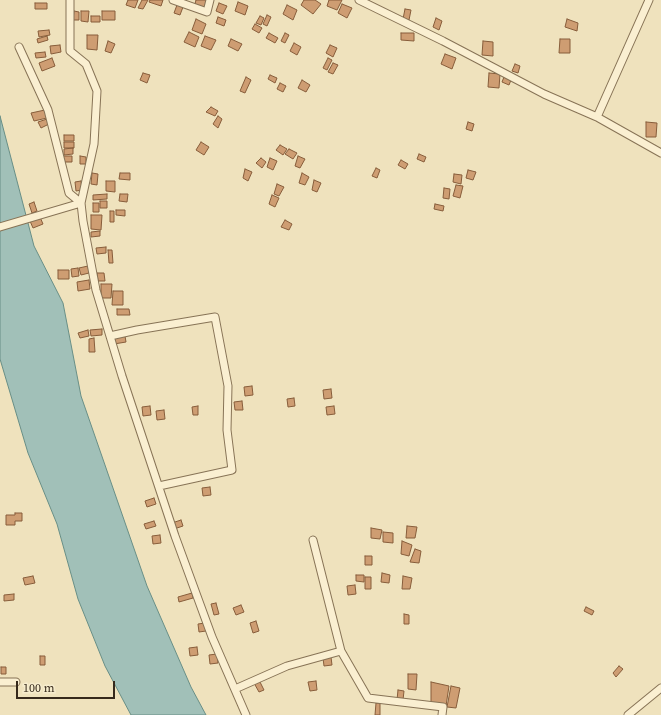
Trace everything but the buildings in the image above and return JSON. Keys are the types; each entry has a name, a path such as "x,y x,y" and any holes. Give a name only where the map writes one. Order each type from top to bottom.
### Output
{"street":[{"path":"70,0 70,50 86,64 97,91 94,144 81,203 96,290 158,486 212,637 246,715"},
{"path":"173,0 207,12 210,0"},
{"path":"359,0 443,40 544,94 597,116 661,153"},
{"path":"597,116 649,0"},
{"path":"19,47 48,110 69,194 81,203"},
{"path":"0,226 81,203"},
{"path":"110,336 215,317 228,386 227,430 232,470 158,486"},
{"path":"313,540 341,651 368,698 443,707 442,715"},
{"path":"235,689 287,666 341,651"},
{"path":"0,682 16,682"},
{"path":"628,715 661,688"}],"water":[{"path":"0,116 34,246 63,303 81,396 147,586 191,687 206,715 131,715 105,666 78,599 57,524 28,453 0,359"}]}
